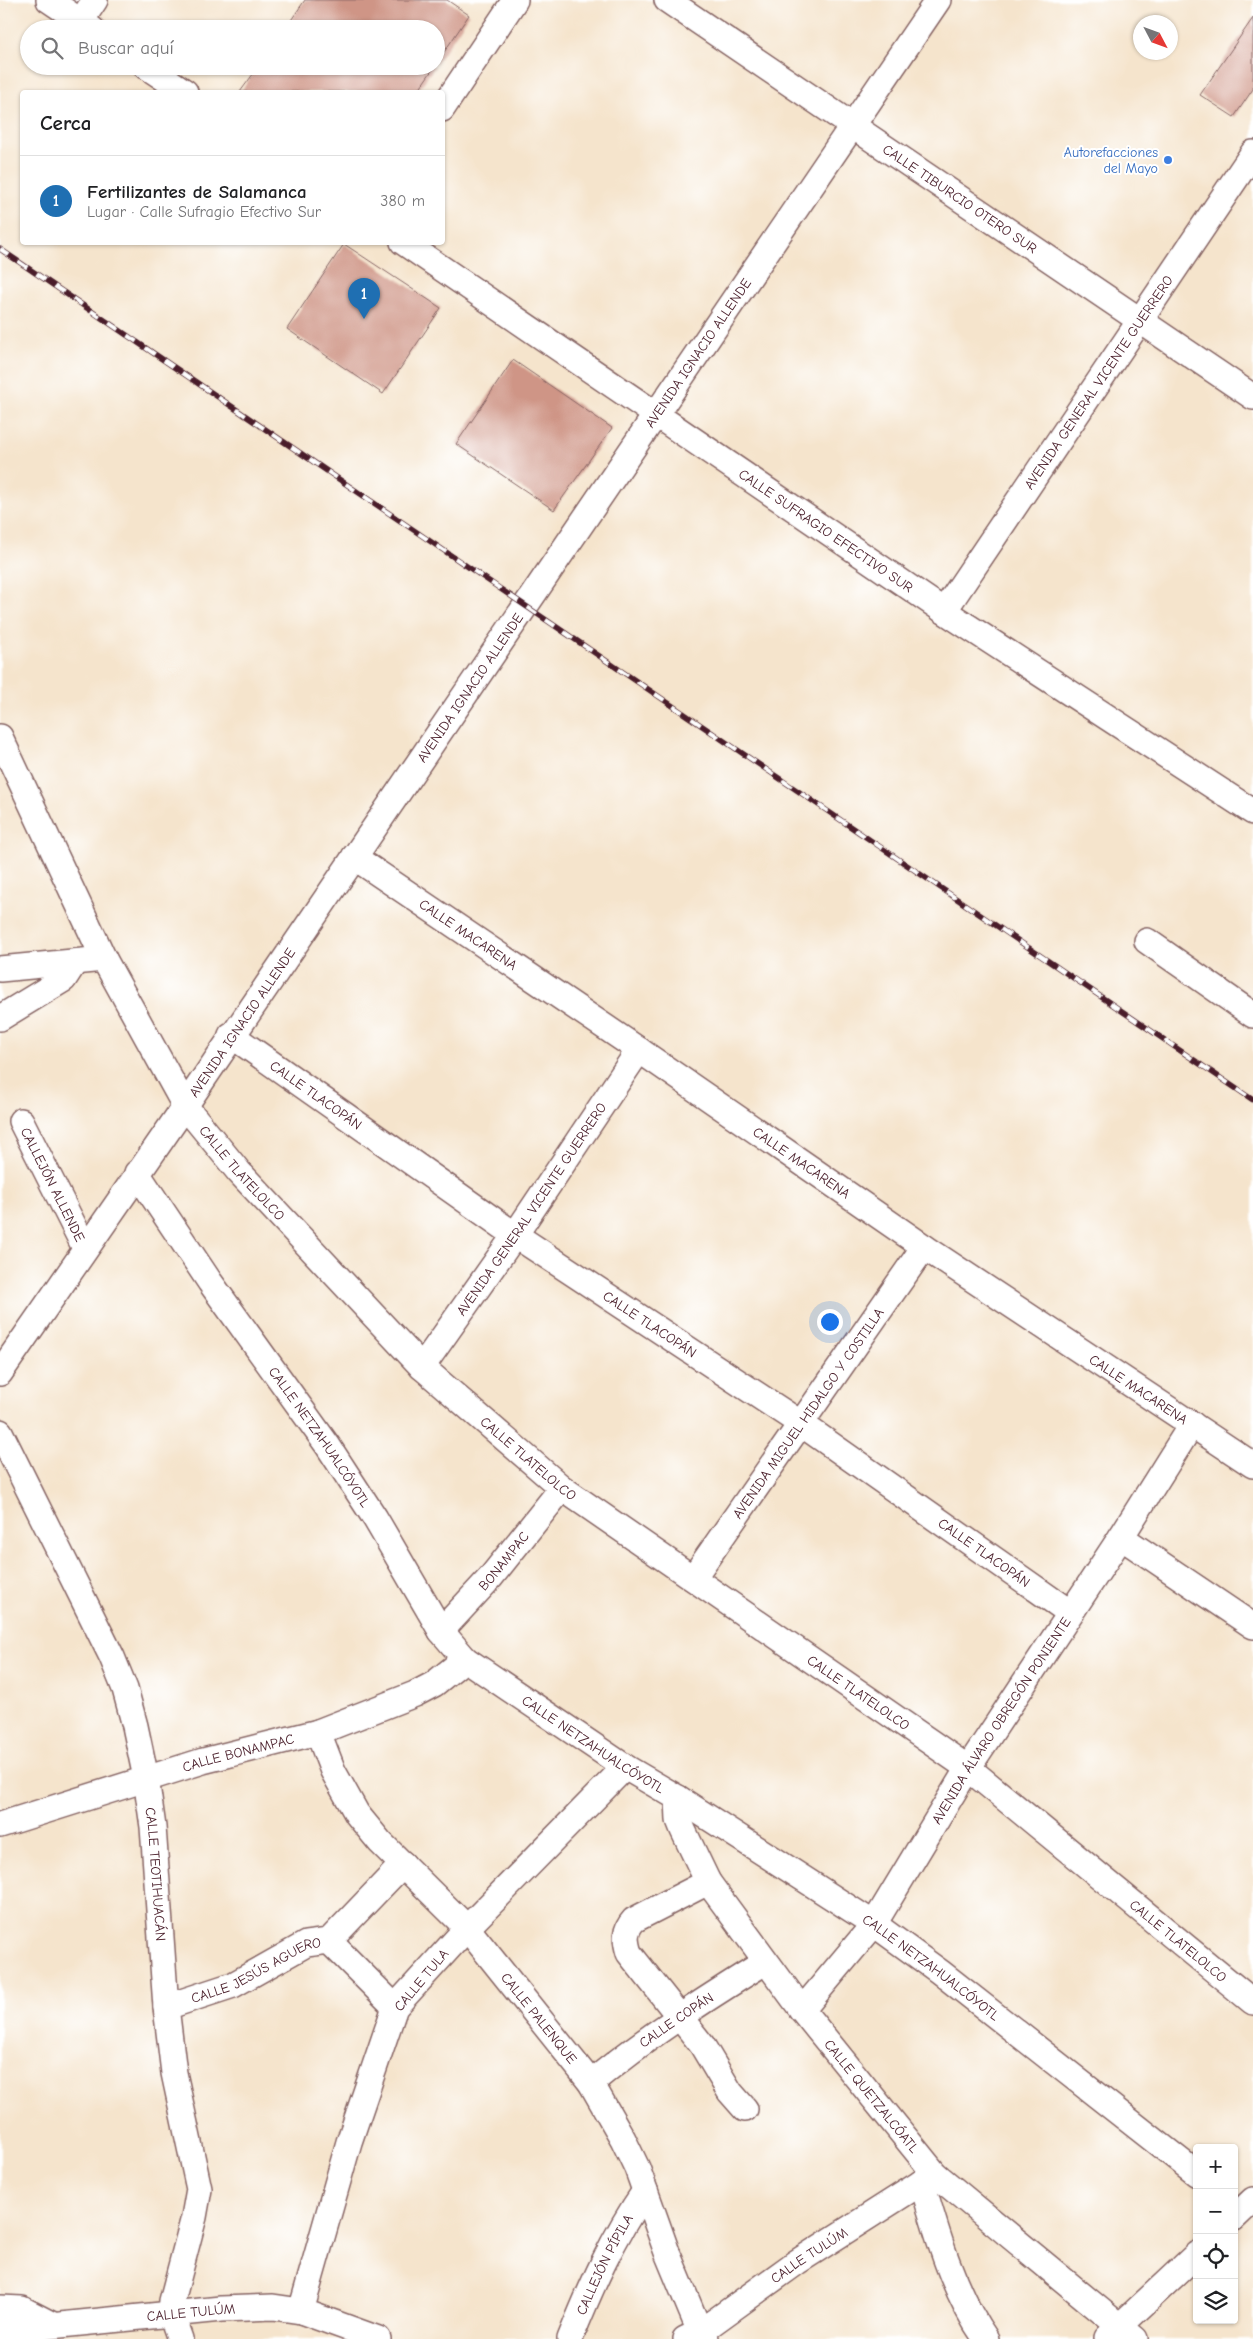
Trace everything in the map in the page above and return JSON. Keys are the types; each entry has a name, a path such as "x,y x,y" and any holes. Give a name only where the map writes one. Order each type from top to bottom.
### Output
{"street":[{"path":"49,0 79,20"},
{"path":"88,20 96,0"},
{"path":"445,104 515,0"},
{"name":"CALLE TIBURCIO OTERO SUR","path":"667,0 1141,319 1253,397"},
{"name":"AVENIDA IGNACIO ALLENDE","path":"0,1373 185,1106 231,1035 656,416 938,0"},
{"path":"160,75 182,90"},
{"name":"AVENIDA GENERAL VICENTE GUERRERO","path":"944,611 1253,153"},
{"name":"CALLE SUFRAGIO EFECTIVO SUR","path":"407,245 944,611 1251,807"},
{"name":"CALLE TLATELOLCO","path":"0,739 104,959 185,1106 239,1172 422,1367 562,1488 968,1768 1253,2002"},
{"name":"CALLE MACARENA","path":"354,856 924,1247 1253,1465"},
{"path":"1147,942 1249,1003"},
{"path":"0,969 104,959"},
{"path":"0,1018 64,979 75,962"},
{"name":"CALLE TLACOPÁN","path":"231,1035 515,1235 800,1424 1069,1612"},
{"name":"AVENIDA GENERAL VICENTE GUERRERO","path":"422,1367 515,1235 639,1050"},
{"name":"CALLEJÓN ALLENDE","path":"20,1121 86,1248"},
{"name":"CALLE NETZAHUALCÓYOTL","path":"137,1173 210,1282 328,1446 374,1518 441,1631 465,1659 624,1767 678,1798 874,1924 940,1972 1193,2171"},
{"name":"AVENIDA MIGUEL HIDALGO Y COSTILLA","path":"693,1578 924,1247"},
{"name":"AVENIDA ÁLVARO OBREGÓN PONIENTE","path":"802,2010 874,1924 968,1768 1069,1612 1121,1537 1192,1424"},
{"name":"CALLE TEOTIHUACÁN","path":"0,1432 112,1657 127,1698 146,1778 153,1827 166,2007 174,2073 199,2189 194,2217 174,2291 171,2314 180,2339"},
{"name":"BONAMPAC","path":"441,1631 491,1577 562,1488"},
{"path":"1121,1537 1253,1626"},
{"name":"CALLE BONAMPAC","path":"0,1825 146,1778 318,1732 415,1694 434,1684 465,1659"},
{"name":"CALLE PALENQUE","path":"318,1732 332,1771 357,1814 380,1842 466,1928 591,2083 623,2139 645,2191 697,2337"},
{"name":"CALLE TULA","path":"301,2311 349,2142 395,2007 466,1928 624,1767"},
{"name":"CALLE QUETZALCÓATL","path":"678,1798 679,1820 708,1882 765,1962 929,2178 1120,2335"},
{"name":"CALLE JESÚS AGUERO","path":"166,2007 233,1985 306,1944 329,1941 403,1864"},
{"path":"708,1882 634,1920 628,1926 626,1934 629,1953 702,2045 730,2092 745,2110"},
{"path":"329,1941 395,2007"},
{"name":"CALLE COPÁN","path":"591,2083 626,2054 679,2016 765,1962"},
{"path":"929,2178 936,2229 962,2297 986,2339"},
{"name":"CALLE TULÚM","path":"697,2337 797,2262 929,2178"},
{"name":"CALLEJÓN PÍPILA","path":"570,2339 602,2262 645,2191"},
{"path":"1120,2335 1193,2258"},
{"name":"CALLE TULÚM","path":"0,2331 171,2314 273,2307 301,2311 378,2339"},
{"path":"0,2308 22,2310 53,2325"}],"building":[{"path":"305,0 447,0 469,15 445,51 445,20 291,20"},
{"path":"1253,18 1253,89 1234,117 1200,95"},
{"path":"252,75 429,75 418,90 241,90"},
{"path":"343,245 441,308 383,394 287,329"},
{"path":"513,360 612,428 554,510 456,444"}],"railway":[{"path":"0,249 1253,1100"}],"place":[{"name":"Autorefacciones del Mayo","path":"1168,160"},
{"name":"Fertilizantes de Salamanca","path":"364,319"}]}
